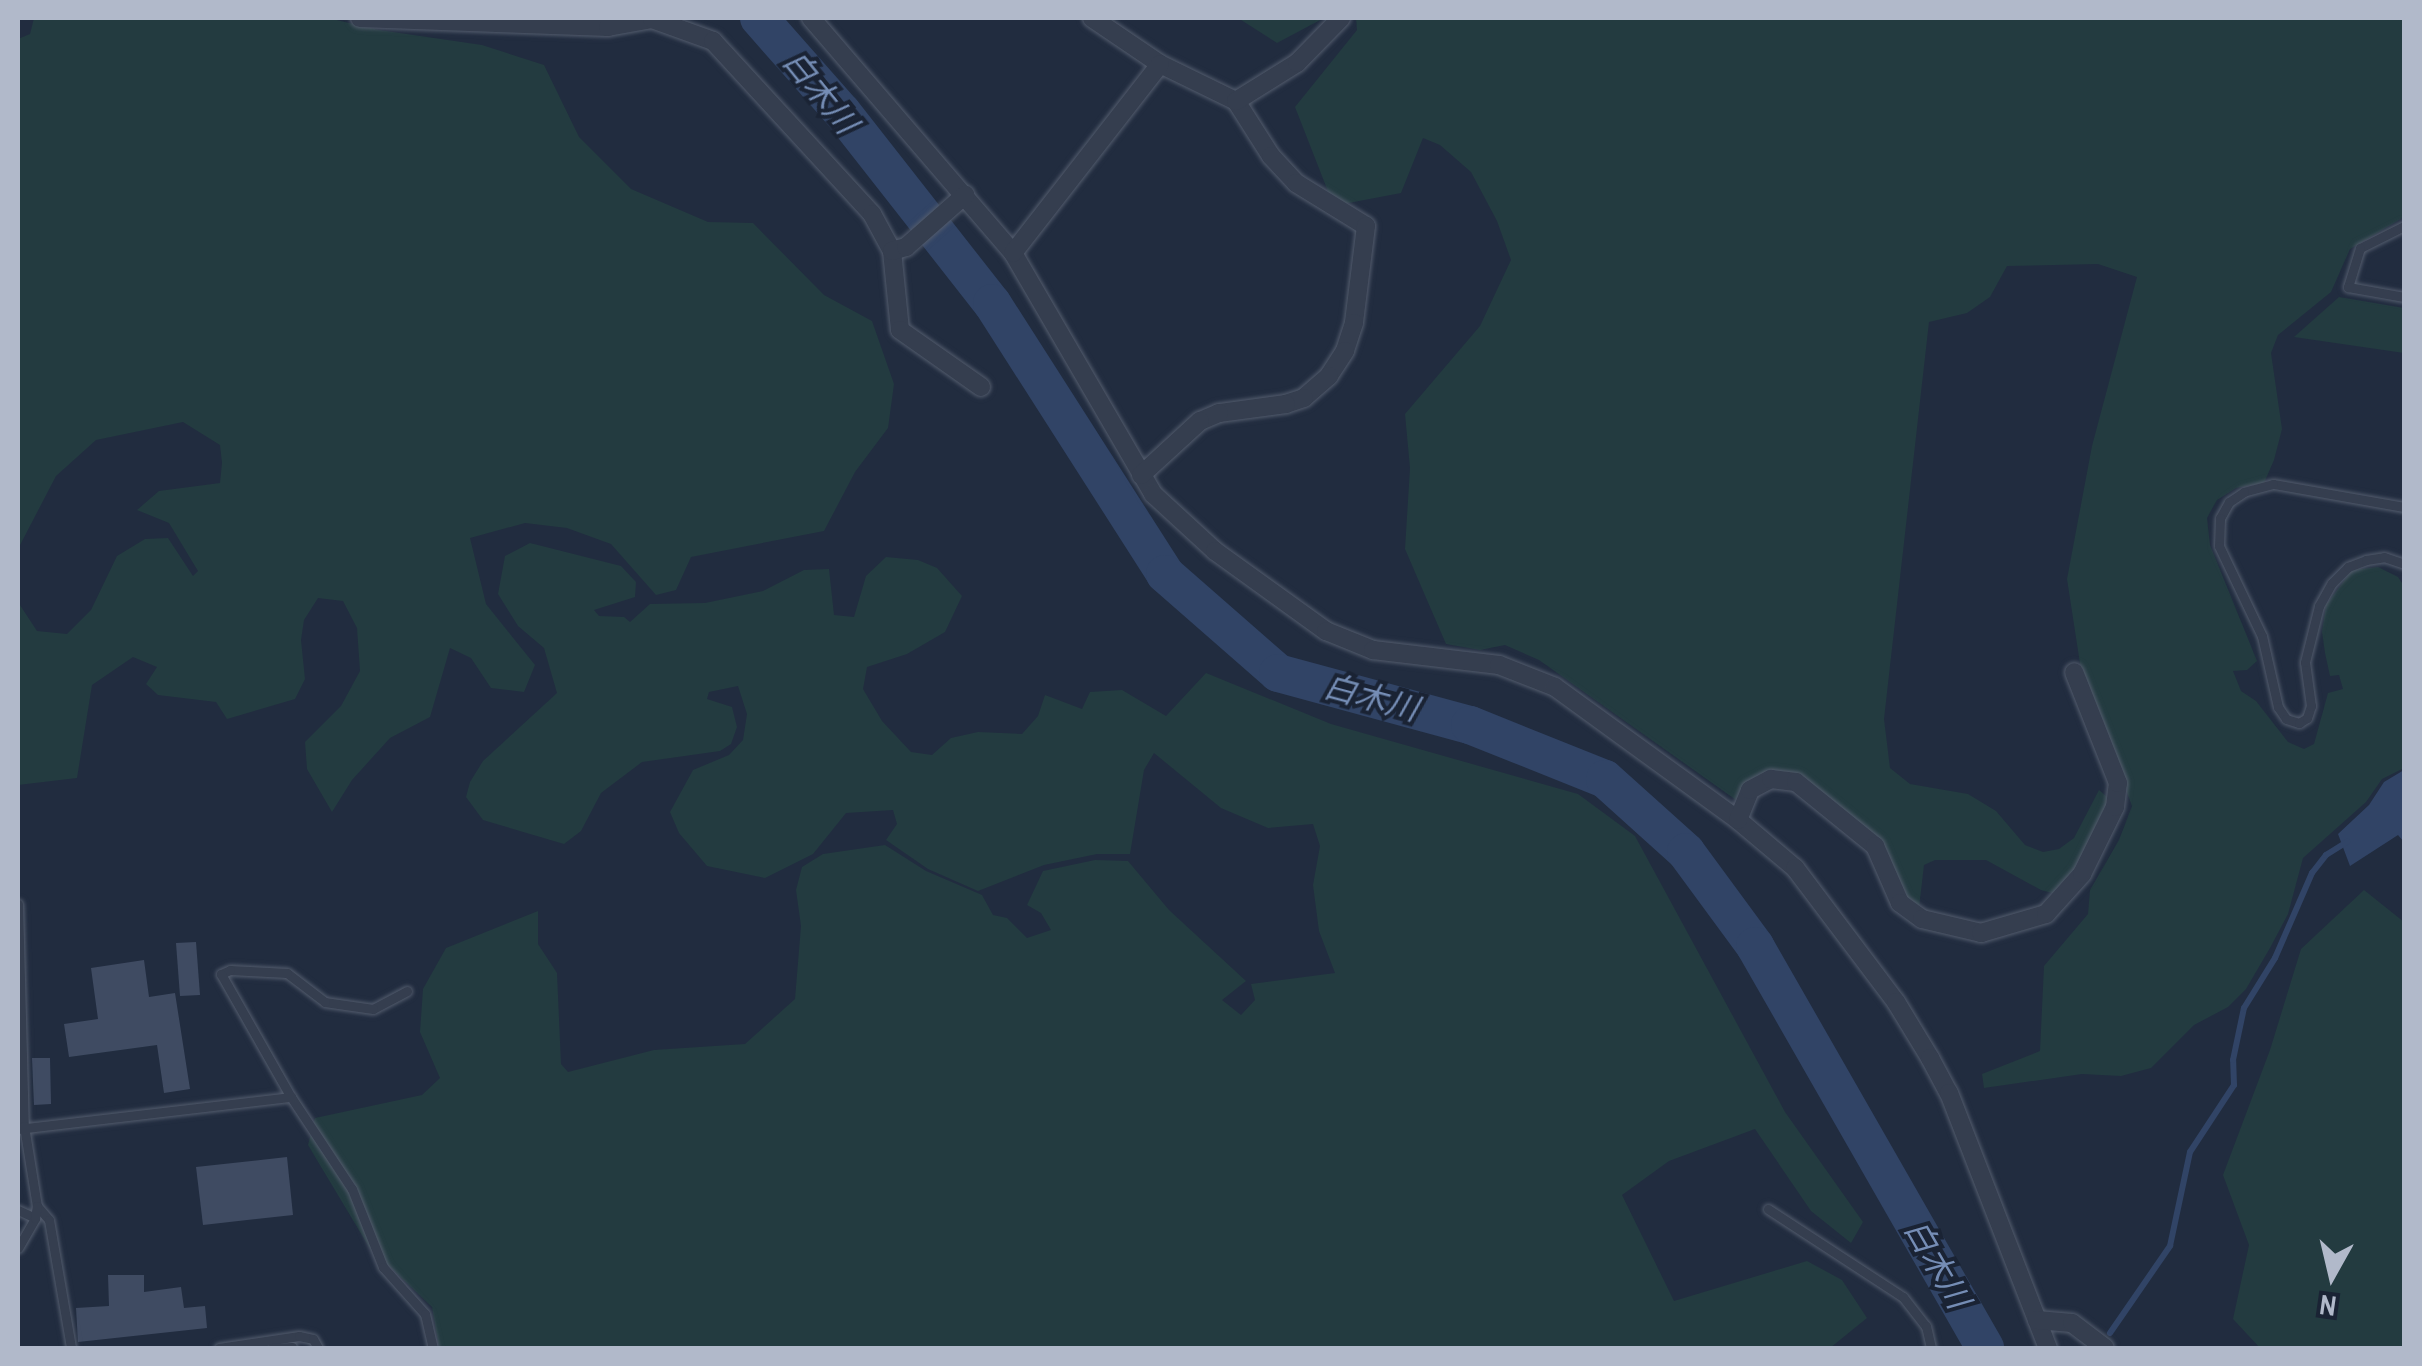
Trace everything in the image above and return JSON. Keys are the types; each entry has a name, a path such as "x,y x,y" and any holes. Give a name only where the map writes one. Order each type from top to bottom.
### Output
{"street":[{"path":"360,18 608,27 652,18 713,41 872,214 899,249 900,330 981,387"},
{"path":"811,18 1014,253 1153,494 1215,551 1326,631 1373,650 1499,666 1555,687 1738,820 1795,868 1896,1002 1930,1058 1948,1093 2048,1348"},
{"path":"1092,18 1160,64 1236,101 1271,156 1296,183 1366,226 1354,323 1337,364 1304,398 1200,421 1141,475"},
{"path":"1236,101 1297,63 1341,18"},
{"path":"1014,253 1160,64"},
{"path":"899,249 966,195"},
{"path":"1738,820 1750,790 1771,780 1796,782 1875,846 1900,903 1922,919 1980,932 2046,914 2082,874 2115,806 2118,783 2074,672"},
{"path":"2037,1320 2072,1323 2105,1348"}],"lane":[{"path":"2404,226 2360,248 2348,287 2404,297"},
{"path":"2404,507 2273,484 2244,492 2228,502 2220,518 2219,546 2262,636 2278,707 2286,719 2299,723 2307,718 2312,706 2306,662 2319,606 2332,583 2348,567 2366,560 2384,557 2404,564"},
{"path":"18,904 21,1127 37,1206 35,1218 18,1248"},
{"path":"407,992 373,1009 325,1002 287,973 230,970 221,974 291,1097 352,1189 383,1266 425,1314 432,1348"},
{"path":"21,1127 291,1097"},
{"path":"37,1206 49,1220 70,1348"},
{"path":"1768,1209 1903,1297 1926,1326 1931,1348"},
{"path":"18,1210 35,1218"},
{"path":"272,1348 313,1339 318,1348"},
{"path":"222,1348 297,1345"}],"green space":[{"path":"34,18 328,18 379,30 482,45 544,65 579,137 631,189 708,222 753,223 824,295 872,321 894,384 888,428 855,472 824,531 691,557 676,590 656,595 611,544 567,528 525,523 470,538 486,604 535,665 524,692 491,688 471,658 450,648 430,717 390,738 352,780 332,812 307,769 305,742 341,706 360,671 357,628 343,601 318,598 304,620 301,640 305,679 295,699 227,719 216,702 158,695 146,684 157,667 133,657 92,685 77,778 18,785 18,602 37,631 67,634 91,610 117,556 145,539 168,538 193,576 198,571 169,523 137,510 159,491 220,483 222,463 220,445 183,422 96,440 56,476 18,549 18,39 30,34"},
{"path":"1238,18 1324,18 1277,43"},
{"path":"1356,18 2404,18 2404,217 2350,249 2331,292 2278,335 2271,353 2282,429 2274,460 2264,483 2236,488 2217,500 2207,518 2210,545 2257,661 2247,670 2233,671 2241,691 2256,701 2288,742 2304,749 2314,744 2328,693 2343,689 2339,675 2330,676 2325,653 2322,632 2326,605 2352,570 2378,567 2398,577 2404,586 2404,768 2382,779 2366,802 2303,858 2288,914 2246,989 2228,1007 2194,1025 2151,1068 2121,1076 2082,1074 1984,1088 1982,1074 2040,1051 2044,966 2088,914 2090,890 2119,840 2132,806 2081,670 2067,579 2092,446 2137,277 2098,264 2007,266 1990,297 1967,313 1929,322 1884,719 1890,768 1910,784 1968,794 1996,811 2025,845 2043,852 2059,849 2074,838 2099,790 2113,802 2070,898 2041,890 1986,860 1935,860 1924,865 1919,908 1901,897 1887,855 1795,776 1746,785 1736,800 1539,660 1505,645 1480,650 1446,644 1405,549 1410,468 1405,414 1480,326 1511,260 1497,221 1471,172 1440,145 1423,138 1401,193 1338,205 1329,194 1295,107 1357,30"},
{"path":"2339,297 2404,308 2404,353 2294,337"},
{"path":"530,543 621,566 636,582 635,597 594,610 599,616 624,617 630,622 650,604 705,603 763,591 804,570 829,569 834,615 854,617 866,576 886,557 918,560 937,568 962,596 945,632 907,654 867,667 863,689 882,721 911,752 932,755 951,738 978,732 1022,734 1038,716 1045,695 1082,709 1090,692 1122,690 1166,716 1206,673 1331,724 1578,794 1635,836 1785,1112 1863,1222 1851,1243 1811,1211 1755,1129 1669,1161 1622,1195 1674,1301 1807,1261 1842,1280 1867,1318 1830,1348 439,1348 432,1307 369,1247 308,1145 315,1118 422,1095 440,1078 420,1032 423,989 446,948 538,911 538,944 557,973 561,1064 568,1072 654,1050 745,1044 795,999 801,926 796,890 802,867 823,854 885,845 926,871 982,895 993,915 1007,918 1027,938 1051,930 1041,913 1027,905 1043,871 1095,860 1128,861 1169,910 1246,981 1222,1000 1241,1015 1255,1000 1251,984 1335,973 1319,931 1313,885 1320,846 1313,824 1268,828 1221,808 1154,753 1144,770 1130,854 1097,854 1044,865 978,891 928,869 886,840 897,824 893,810 846,813 813,854 765,878 707,866 679,833 670,812 693,770 729,755 743,740 747,714 738,686 709,692 707,699 732,707 737,727 731,744 720,751 642,762 601,793 581,831 564,844 483,820 466,797 470,782 483,761 557,693 544,648 518,626 498,594 505,556"},
{"path":"2364,890 2404,922 2404,1348 2260,1348 2233,1319 2249,1245 2223,1175 2270,1050 2301,949"}],"water":[{"path":"2404,770 2404,842 2398,835 2350,866 2338,834 2369,805 2384,782"}],"building":[{"path":"196,942 200,995 180,996 176,943"},
{"path":"144,960 149,997 175,993 190,1089 164,1093 157,1045 69,1057 64,1024 98,1019 91,968"},
{"path":"32,1058 50,1058 51,1104 34,1105"},
{"path":"287,1157 293,1215 203,1225 196,1167"},
{"path":"108,1275 144,1275 144,1292 181,1287 184,1308 205,1306 207,1328 78,1342 76,1308 109,1306"}],"waterway":[{"name":"白木川","path":"759,18 842,112 992,303 1165,574 1278,673 1470,725 1605,779 1686,852 1755,946 1985,1348"},
{"path":"2110,1333 2170,1246 2190,1152 2234,1085 2233,1060 2244,1008 2275,958 2312,873 2326,855 2347,842"}]}
